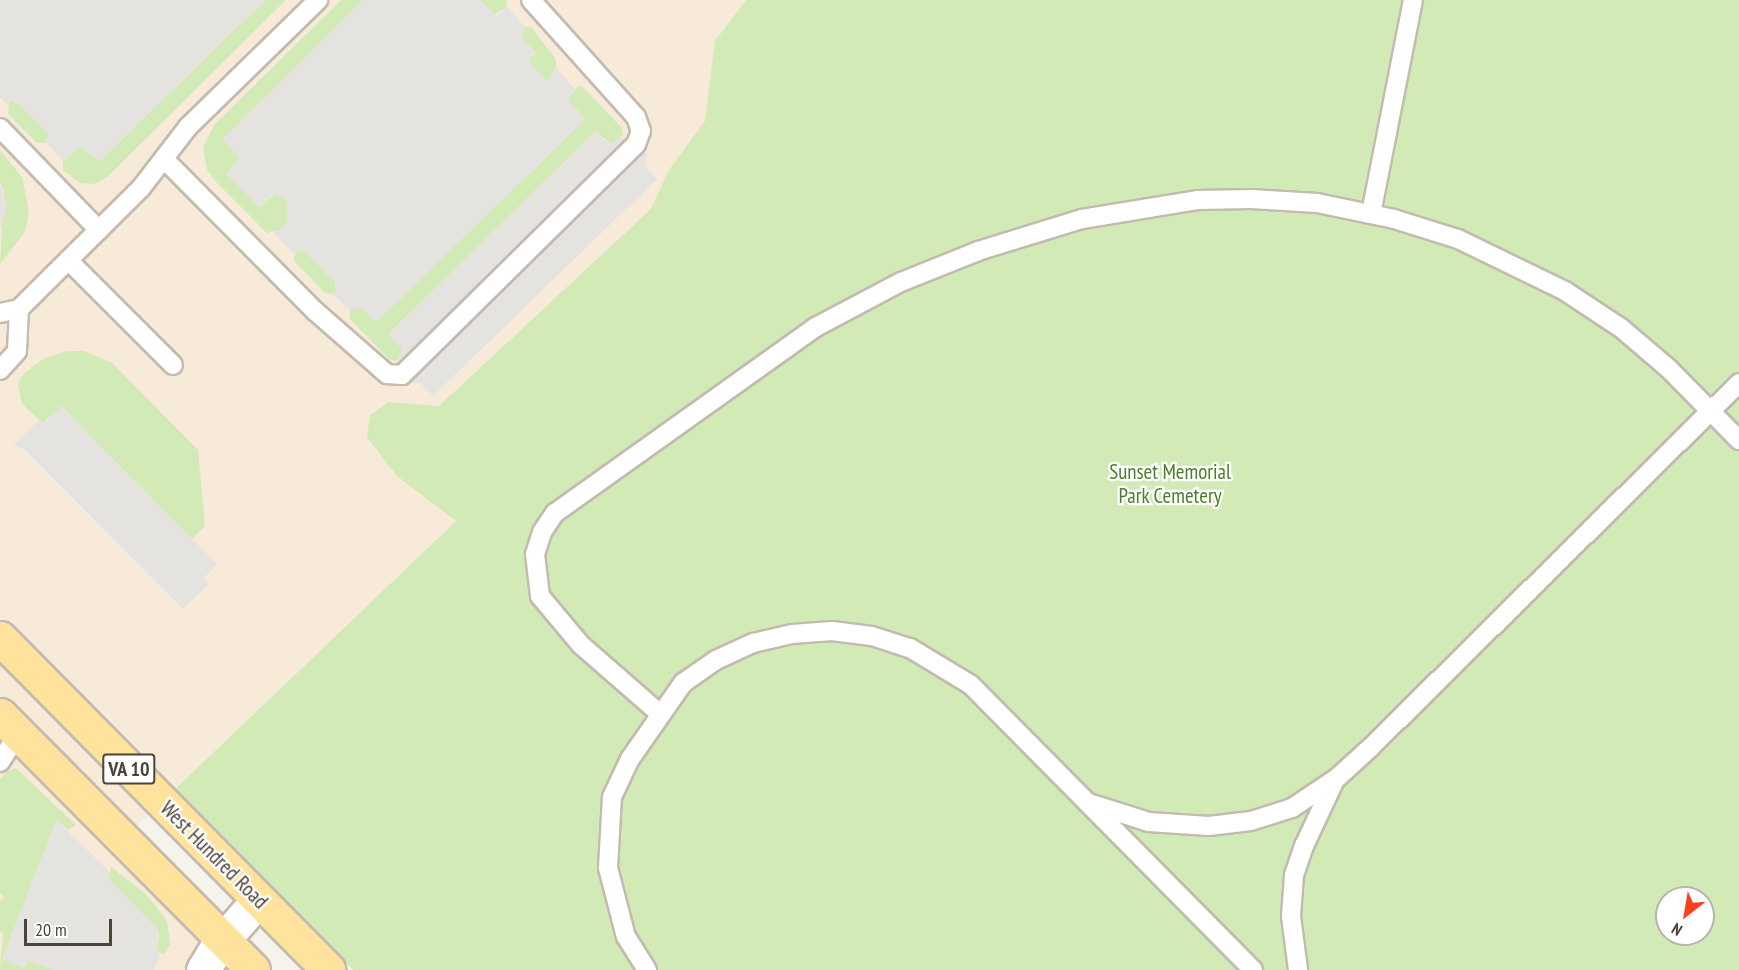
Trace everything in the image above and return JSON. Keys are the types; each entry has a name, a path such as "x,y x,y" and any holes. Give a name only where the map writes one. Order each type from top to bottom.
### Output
{"main road":[{"name":"West Hundred Road","path":"0,638 328,970"},
{"name":"VA 10","path":"9,724 253,970"}],"street":[{"path":"203,970 223,939 258,900"}],"lane":[{"path":"0,313 19,309 69,261 164,159 188,128 318,0"},
{"path":"164,159 315,311 387,374 402,375 636,144 641,131 636,117 531,0"},
{"path":"1371,214 1413,0"},
{"path":"0,128 99,230"},
{"path":"659,712 582,645 540,596 535,554 542,532 555,513 717,395 814,328 902,282 978,251 1082,219 1198,200 1317,203 1371,214 1458,238 1565,291 1621,328 1711,410 1739,440"},
{"path":"69,261 173,365"},
{"path":"0,370 17,351 19,309"},
{"path":"1087,802 1149,822 1209,826 1251,821 1292,808 1337,778 1739,383"},
{"path":"647,970 626,937 614,899 608,828 612,797 659,712 683,683 716,660 753,643 792,634 832,631 872,636 910,648 971,685 1253,970"},
{"path":"0,762 9,724"},
{"path":"1298,970 1291,916 1294,875 1318,813 1337,778"}],"shaded area":[{"path":"0,0 888,0 456,521 121,840 221,939 202,970 0,970"},
{"path":"0,0 265,0 100,161 80,146 63,161 46,143 48,133 18,103 13,100 6,104 0,97"},
{"path":"363,0 480,0 497,16 507,7 525,27 521,37 536,53 528,61 547,81 556,68 575,89 568,100 585,120 376,322 361,307 350,310 332,294 336,290 335,282 306,252 300,250 294,254 274,233 288,222 287,200 274,193 259,207 226,174 240,158 223,139"},
{"path":"596,131 609,144 621,137 648,155 644,165 657,179 433,396 420,383 408,384 396,361 403,350 389,335"},
{"path":"0,181 7,207 0,231"},
{"path":"61,406 217,564 204,578 208,585 183,609 26,451 14,445 38,421 47,421"},
{"path":"56,820 108,870 108,878 158,929 156,952 160,955 154,970 55,970 28,960 24,968 2,959"}],"green space":[{"path":"265,0 286,0 107,177 94,184 80,183 63,170 63,161 80,146 100,161"},
{"path":"341,0 363,0 223,139 240,158 227,174 259,207 277,192 287,200 288,222 282,229 267,233 207,170 203,147 214,125"},
{"path":"480,0 506,0 507,7 493,15"},
{"name":"Sunset Memorial Park Cemetery","path":"746,0 1739,0 1739,970 353,970 174,790 456,521 397,476 367,437 370,415 389,402 439,406 651,209 669,170 705,121 715,41"},
{"path":"525,27 531,27 556,59 556,68 547,82 528,61 536,53 521,37"},
{"path":"578,86 584,88 621,127 623,135 611,144 596,131 389,334 403,350 396,361 389,359 350,319 350,310 361,307 376,322 585,119 568,100"},
{"path":"9,100 18,103 48,133 46,143 37,143 8,114"},
{"path":"0,150 22,177 29,212 25,232 0,264 4,192 0,181"},
{"path":"298,250 306,252 335,282 336,291 332,294 325,293 295,262 293,258"},
{"path":"67,351 84,351 112,363 198,450 205,526 192,539 62,407 42,423 22,404 18,385 23,374 45,358"},
{"path":"16,768 76,825 68,830 57,820 24,968 28,960 55,970 0,970 3,933 0,931 0,901 4,897 0,892 0,780 6,772"},
{"path":"111,867 146,894 167,921 170,944 164,954 156,952 159,935 108,878"}]}
